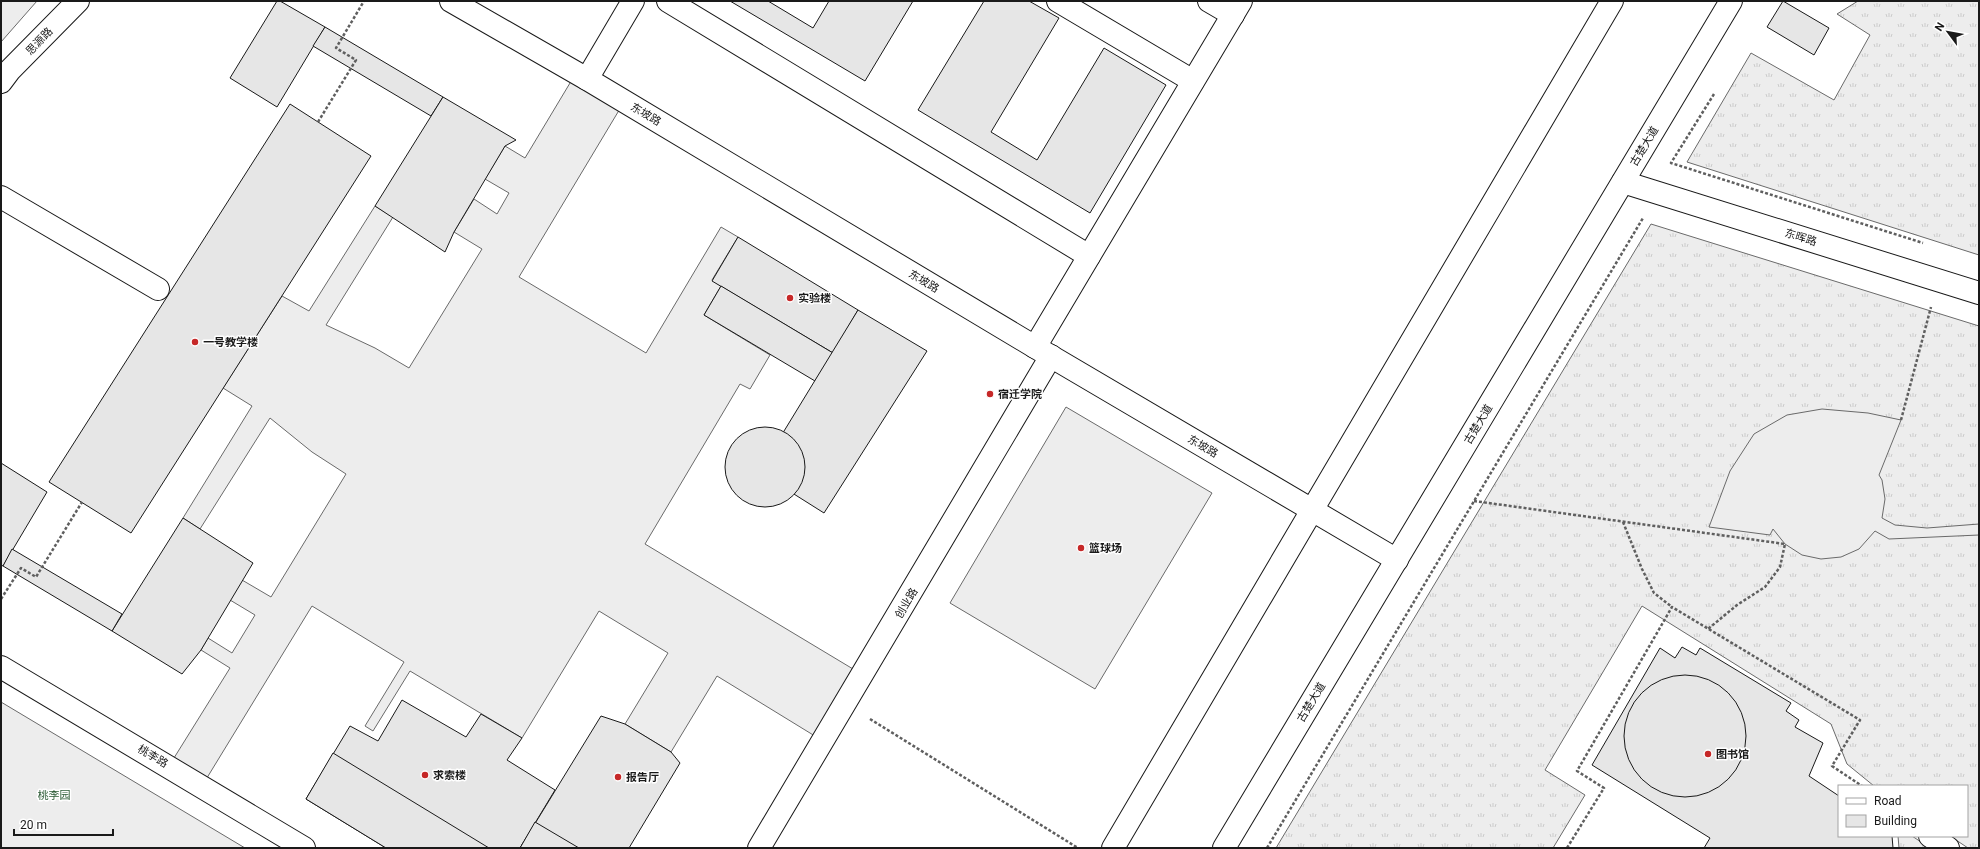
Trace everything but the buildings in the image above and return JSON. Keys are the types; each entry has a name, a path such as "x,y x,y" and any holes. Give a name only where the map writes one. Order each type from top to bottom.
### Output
{"lane":[{"name":"思源路","path":"1,82 10,70 78,1"},
{"name":"东坡路","path":"451,1 587,79 1043,352 1397,560"},
{"path":"587,79 634,1"},
{"path":"668,1 1089,256"},
{"path":"1058,1 1193,81"},
{"path":"1209,1 1237,8"},
{"path":"1113,848 1612,1"},
{"name":"古楚大道","path":"1224,848 1731,1"},
{"name":"创业路","path":"759,848 845,704 1043,352 1089,256 1237,8"},
{"name":"东晖路","path":"1623,182 1979,293"},
{"path":"1,197 158,289"},
{"name":"桃李路","path":"1,667 304,848"},
{"path":"1932,837 1948,848"}],"path":[{"path":"318,122 356,60 336,48 364,1"},
{"path":"1714,94 1671,163 1928,245"},
{"path":"1267,848 1647,212"},
{"path":"1901,420 1933,301"},
{"path":"1474,501 1785,544 1780,567 1765,587 1737,606 1708,629"},
{"path":"1,599 21,568 36,577 82,502"},
{"path":"1624,522 1642,569 1654,593 1672,607 1860,720 1832,766 1860,785"},
{"path":"1567,848 1604,788 1577,772 1672,607"},
{"path":"845,704 1078,848"}],"green space":[{"path":"1858,1 1979,1 1979,255 1687,162 1751,53 1834,100 1870,35 1837,14"},
{"path":"1651,224 1979,326 1979,848 1968,848 1952,837 1968,837 1968,785 1873,785 1847,764 1831,724 1642,606 1545,770 1585,795 1553,848 1276,848"},
{"path":"1898,837 1914,837 1930,848 1899,848"}],"shaded area":[{"path":"1,1 37,1 1,42"},
{"path":"576,73 624,102 519,277 646,353 721,227 738,237 712,280 721,286 704,315 770,355 750,389 740,384 645,544 863,675 823,741 717,676 671,752 625,724 668,653 599,611 522,738 410,671 373,731 365,726 404,662 312,606 202,786 169,766 230,668 201,650 208,638 232,653 255,615 230,600 242,580 271,597 346,474 312,452 270,418 200,529 183,518 252,406 223,388 282,296 309,311 375,206 393,217 326,325 375,348 409,368 482,249 454,232 474,199 497,214 509,193 485,179 505,146 525,158"},
{"name":"篮球场","path":"1066,407 1212,493 1095,689 950,603"},
{"path":"1822,409 1868,413 1901,420 1879,475 1882,480 1885,499 1882,518 1895,525 1927,528 1979,524 1979,535 1889,539 1875,531 1859,549 1841,557 1821,559 1802,555 1785,544 1773,529 1770,535 1709,527 1730,471 1754,434 1787,415"},
{"name":"桃李园","path":"1,702 245,848 1,848"}],"place":[{"name":"实验楼","path":"790,298"},
{"name":"一号教学楼","path":"195,342"},
{"name":"宿迁学院","path":"990,394"},
{"name":"篮球场","path":"1081,548"},
{"name":"图书馆","path":"1708,754"},
{"name":"求索楼","path":"425,775"},
{"name":"报告厅","path":"618,777"}]}
